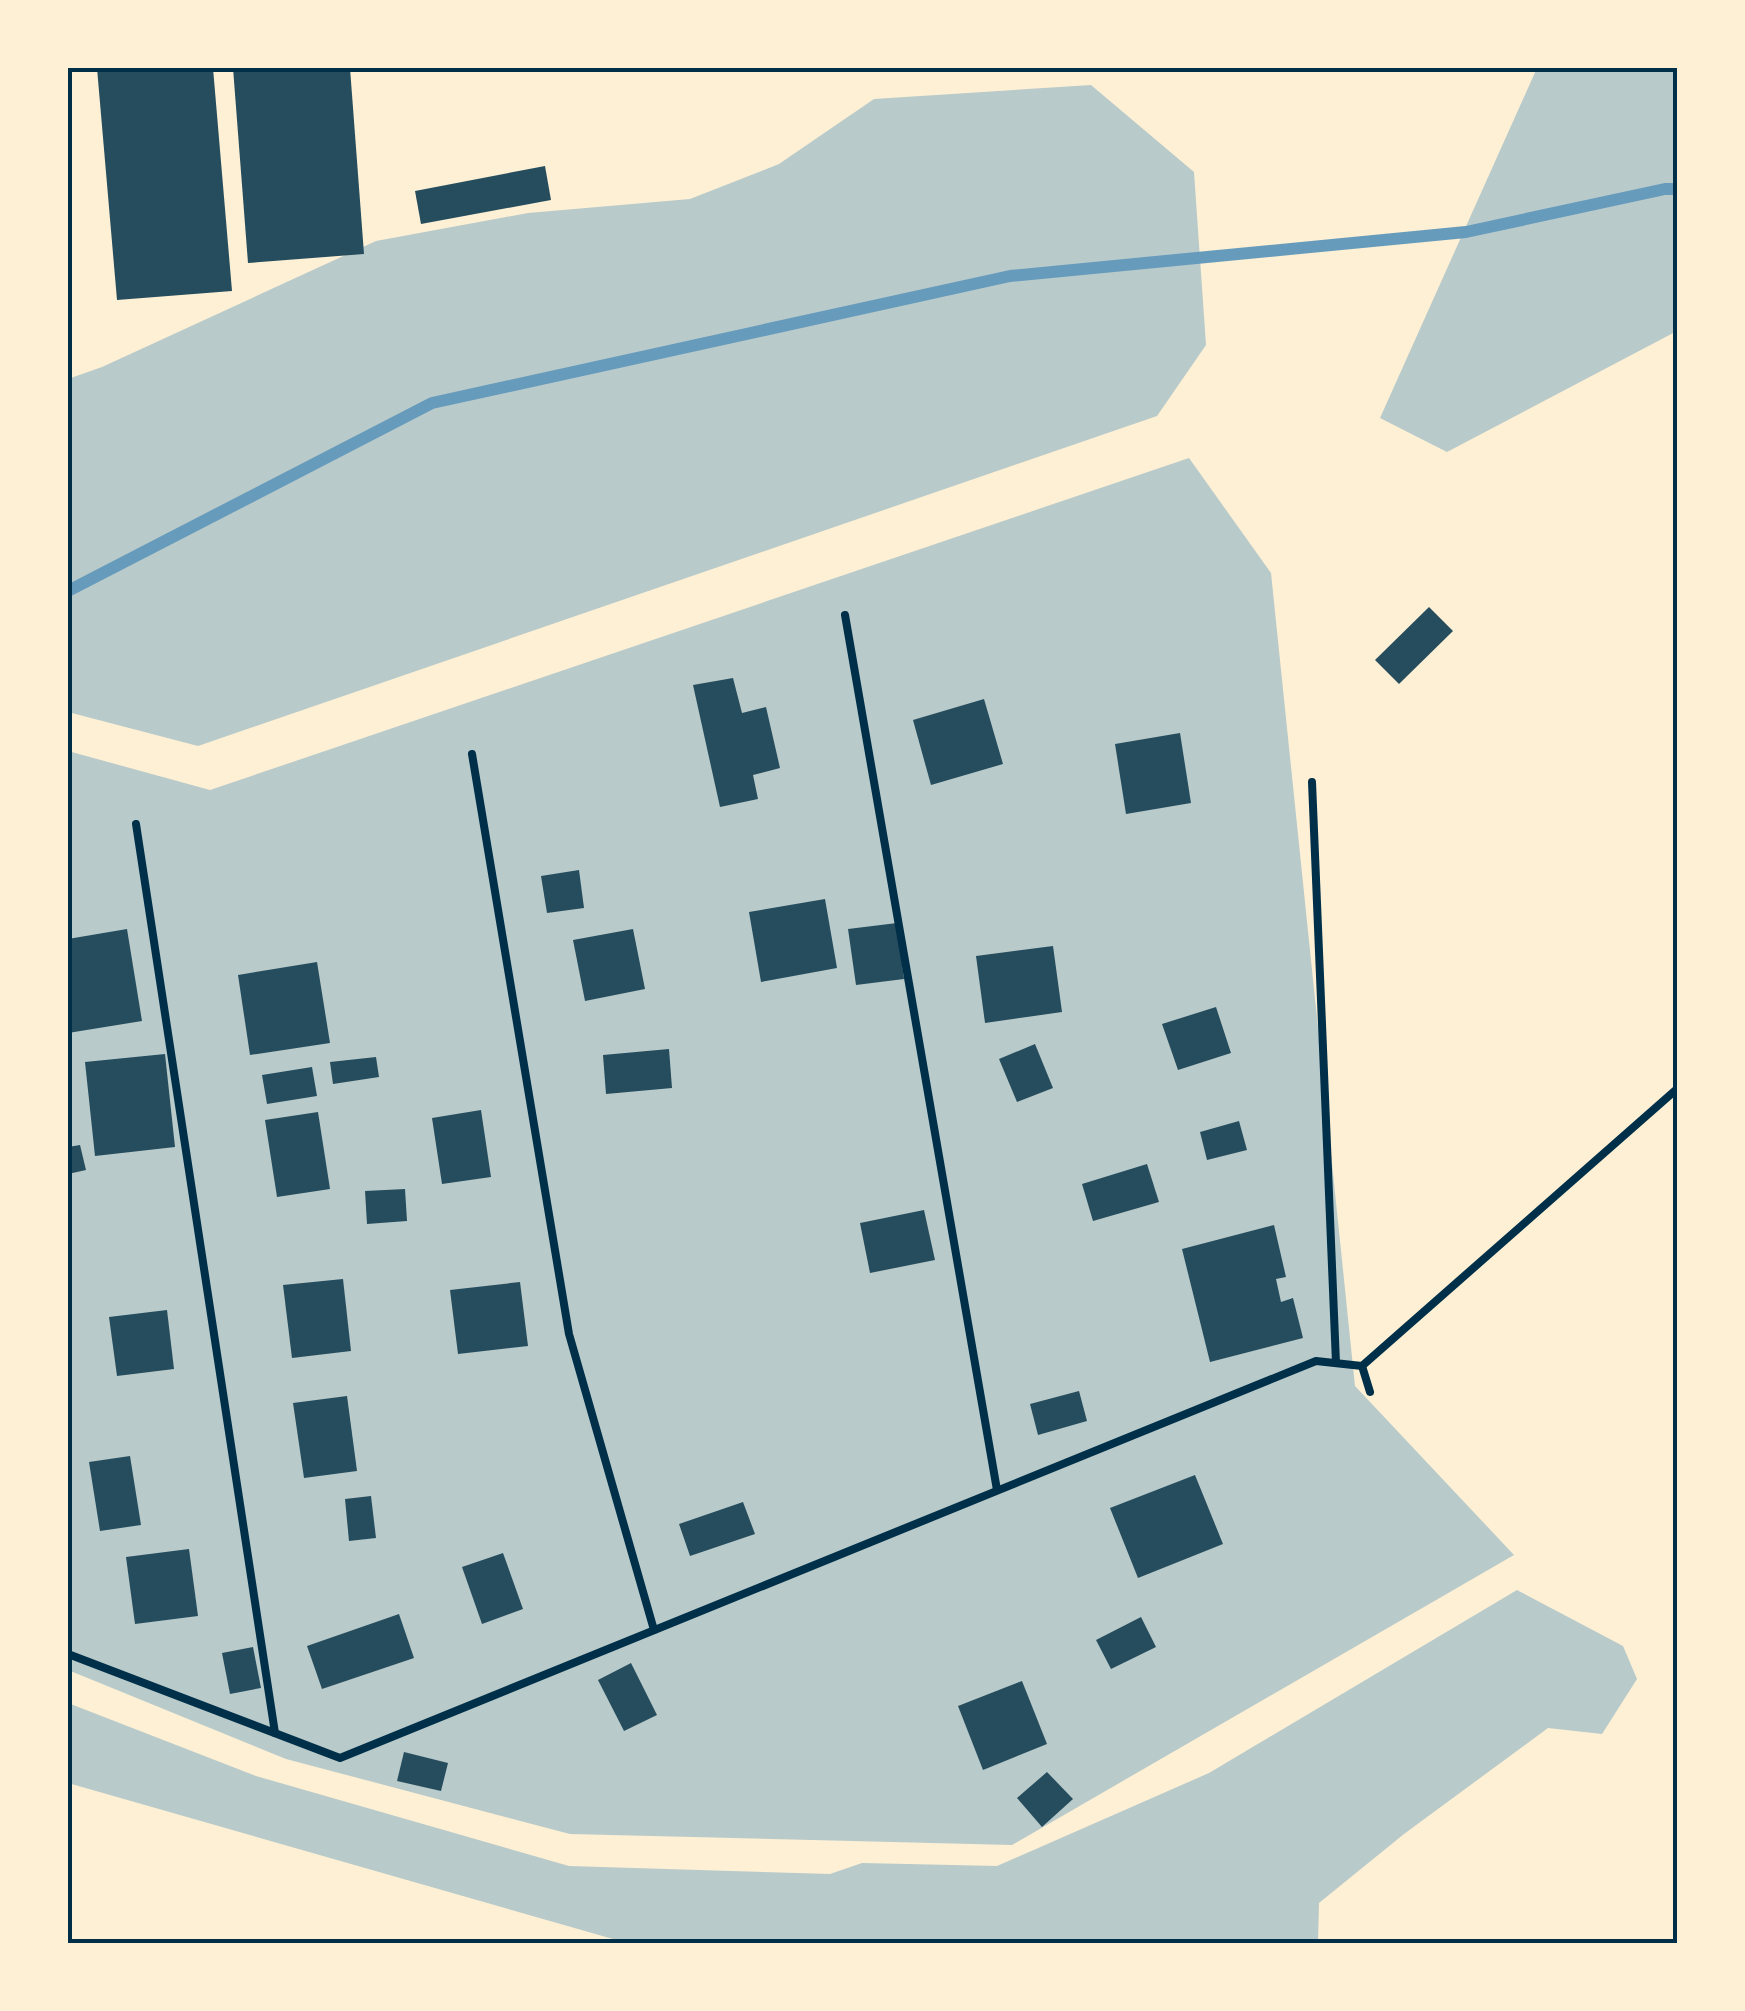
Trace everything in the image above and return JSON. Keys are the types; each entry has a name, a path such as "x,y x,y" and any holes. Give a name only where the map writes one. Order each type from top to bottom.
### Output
{"lane":[{"path":"845,615 997,1490"},
{"path":"472,754 569,1334 654,1630"},
{"path":"1312,782 1336,1363"},
{"path":"136,824 275,1733"},
{"path":"68,1654 340,1758 1316,1361 1362,1366 1678,1088"},
{"path":"1362,1366 1370,1392"}],"shaded area":[{"path":"1537,68 1677,68 1677,331 1447,452 1380,418"},
{"path":"1091,85 1194,172 1206,345 1157,416 198,746 68,712 68,379 376,241 528,213 690,199 779,164 874,99"},
{"path":"1189,458 1271,573 1355,1386 1514,1555 1012,1845 570,1834 286,1759 68,1670 68,751 210,790"},
{"path":"1517,1590 1623,1646 1637,1679 1602,1734 1548,1728 1404,1834 1319,1903 1318,1943 627,1943 68,1783 68,1703 256,1776 569,1866 830,1874 862,1863 997,1866 1209,1773"}],"building":[{"path":"97,68 213,68 232,291 117,300"},
{"path":"233,68 350,68 364,254 248,263"},
{"path":"545,166 551,200 421,224 415,191"},
{"path":"1429,607 1453,631 1399,684 1375,660"},
{"path":"733,678 742,713 766,707 780,768 753,775 758,799 720,807 693,685"},
{"path":"984,699 1003,764 931,785 913,720"},
{"path":"1180,733 1191,803 1126,814 1115,744"},
{"path":"579,870 584,908 547,913 541,876"},
{"path":"825,899 837,968 761,982 749,912"},
{"path":"897,923 904,979 856,985 848,929"},
{"path":"127,929 142,1021 68,1033 68,939"},
{"path":"633,929 645,989 585,1001 573,940"},
{"path":"1053,946 1062,1012 985,1023 976,956"},
{"path":"317,962 330,1043 250,1055 238,975"},
{"path":"1216,1007 1231,1053 1178,1070 1162,1024"},
{"path":"1035,1044 1053,1088 1017,1102 999,1059"},
{"path":"669,1049 672,1088 606,1094 603,1055"},
{"path":"165,1054 175,1147 95,1156 85,1062"},
{"path":"376,1057 379,1077 333,1084 330,1062"},
{"path":"312,1067 317,1096 267,1104 262,1075"},
{"path":"481,1110 491,1177 442,1184 432,1118"},
{"path":"318,1112 330,1189 277,1197 265,1120"},
{"path":"1239,1121 1247,1150 1207,1160 1200,1132"},
{"path":"80,1145 86,1170 68,1174 68,1147"},
{"path":"1147,1164 1159,1202 1093,1221 1082,1184"},
{"path":"405,1189 407,1221 367,1224 365,1191"},
{"path":"924,1210 935,1260 870,1273 860,1223"},
{"path":"1274,1225 1286,1277 1276,1279 1281,1302 1293,1298 1303,1338 1210,1362 1182,1249"},
{"path":"343,1279 351,1351 292,1358 283,1285"},
{"path":"520,1282 528,1346 458,1354 450,1290"},
{"path":"167,1310 174,1369 117,1376 109,1317"},
{"path":"1079,1391 1087,1421 1038,1435 1030,1404"},
{"path":"347,1396 357,1471 304,1478 293,1403"},
{"path":"130,1456 141,1525 100,1531 89,1462"},
{"path":"1195,1475 1223,1544 1138,1578 1110,1508"},
{"path":"371,1496 376,1538 349,1541 345,1499"},
{"path":"743,1502 755,1534 690,1556 679,1524"},
{"path":"189,1549 198,1616 135,1624 126,1557"},
{"path":"503,1553 523,1609 482,1624 462,1567"},
{"path":"399,1614 414,1658 322,1689 307,1646"},
{"path":"1141,1617 1156,1647 1111,1669 1096,1640"},
{"path":"253,1647 261,1688 230,1694 222,1653"},
{"path":"631,1663 657,1715 624,1731 598,1680"},
{"path":"1022,1681 1047,1744 983,1770 958,1706"},
{"path":"404,1752 448,1763 441,1791 397,1781"},
{"path":"1047,1772 1073,1799 1042,1827 1017,1798"}],"waterway":[{"path":"68,591 432,403 1010,276 1466,232 1678,189"}]}
